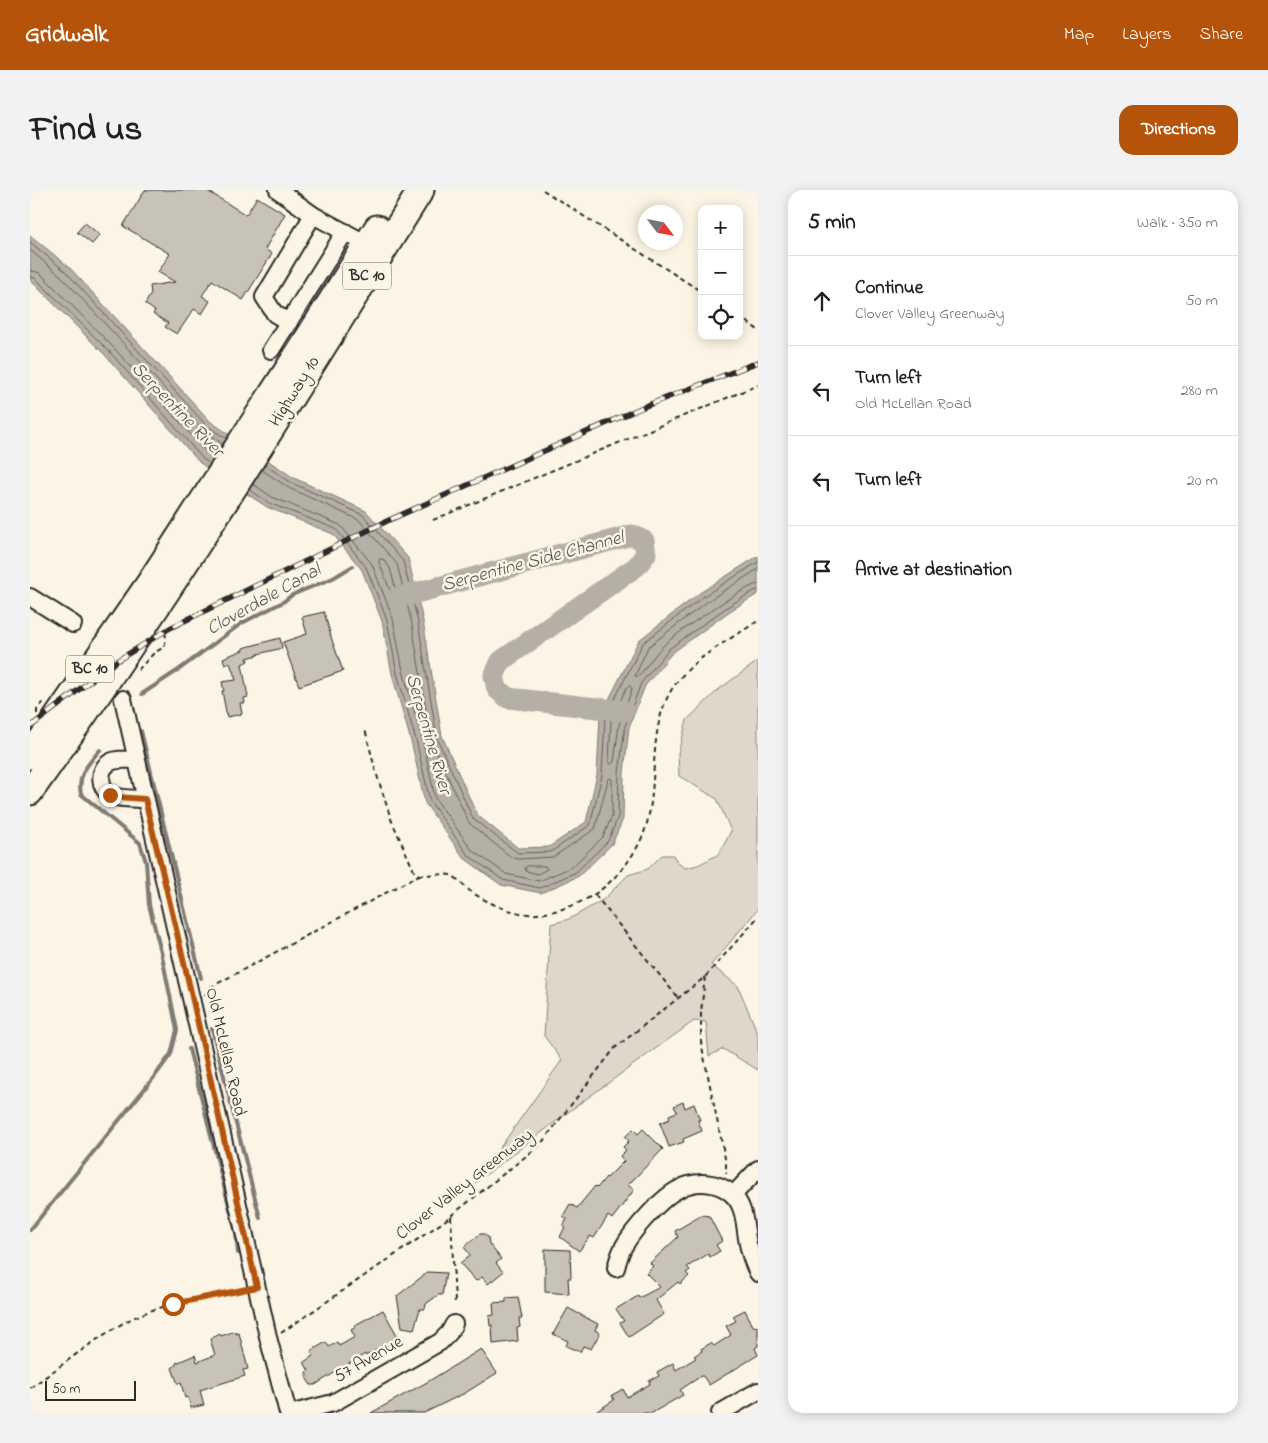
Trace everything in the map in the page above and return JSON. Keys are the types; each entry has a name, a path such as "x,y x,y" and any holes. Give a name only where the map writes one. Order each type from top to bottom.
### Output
{"highway":[{"name":"Highway 10","path":"306,357 367,244 401,190"},
{"name":"Highway 10","path":"159,587 306,357 421,190"},
{"name":"BC 10","path":"30,756 159,587"},
{"name":"BC 10","path":"30,792 92,705 159,587"}],"street":[{"path":"278,190 313,215 367,244"},
{"path":"289,322 275,314 264,297 313,215"},
{"path":"271,350 345,232"},
{"path":"30,597 73,624"},
{"name":"Old McLellan Road","path":"123,699 269,1341 288,1413"},
{"path":"136,760 119,760 109,763 103,770 102,784 104,790 116,797 145,799"},
{"path":"733,1195 758,1169"},
{"path":"616,1268 619,1256 630,1238 670,1194 680,1188 700,1183 721,1187 733,1195 744,1214 749,1249 758,1273"},
{"name":"57 Avenue","path":"293,1413 323,1406 344,1398 440,1342 449,1333 454,1324"},
{"path":"720,1413 758,1391"}],"path":[{"path":"542,190 698,289"},
{"path":"743,319 758,330"},
{"path":"433,520 758,385"},
{"path":"191,992 206,996 211,987 419,875 452,876 472,892 501,908 536,914 565,908 595,895 624,867 642,837 650,810 658,727 672,690 685,672 708,654 758,622"},
{"path":"365,729 375,770 391,819 415,873 419,875"},
{"path":"595,895 679,1000"},
{"name":"Clover Valley Greenway","path":"269,1341 451,1216 540,1145 615,1048 679,1000 705,977 758,917"},
{"path":"705,977 701,1012 701,1042 726,1163 726,1175"},
{"path":"451,1216 455,1302"},
{"path":"30,1388 110,1332 132,1319 173,1304 257,1287"}],"shaded area":[{"path":"758,661 758,909 711,965 738,986 758,1034 758,1070 723,1049 709,1056 706,1022 694,1021 579,1104 475,1183 562,1060 544,1036 551,924 569,919 604,899 628,875 648,869 662,855 673,855 678,863 685,868 698,865 719,854 731,831 717,799 679,776 678,753 687,720 718,690"}],"water":[{"name":"Serpentine River","path":"30,235 69,267 211,422 294,478 366,511 408,558 423,621 442,736 477,815 518,848 549,847 586,822 597,775 600,717 639,640 701,592 758,556 758,594 730,611 672,653 645,686 629,727 624,773 623,819 612,844 579,876 541,893 501,885 464,858 425,803 412,745 392,674 382,621 362,570 333,534 267,507 200,463 105,355 30,280"}],"building":[{"path":"145,190 206,190 246,215 257,197 285,214 265,249 272,254 243,300 212,280 202,296 210,301 202,314 194,309 177,334 165,327 168,323 153,314 155,311 145,304 151,294 150,286 175,282 158,272 170,254 123,226"},
{"path":"85,223 100,235 92,244 77,232"},
{"path":"324,612 343,671 299,686 283,642 307,634 302,617"},
{"path":"280,638 282,648 247,658 248,661 242,664 248,697 244,698 245,703 240,703 242,714 227,717 222,682 236,680 230,663 225,665 223,658 243,650 243,648"},
{"path":"683,1102 685,1108 694,1104 702,1131 683,1139 684,1142 669,1147 660,1123 670,1119 669,1115 677,1112 674,1106"},
{"path":"633,1129 638,1134 643,1129 663,1149 628,1185 634,1190 612,1219 608,1216 594,1238 590,1236 579,1251 560,1237 567,1219 563,1216 570,1204 577,1208 595,1186 597,1188 624,1161 620,1156 626,1150 623,1147 629,1141 625,1137"},
{"path":"702,1215 709,1216 722,1241 716,1245 720,1251 710,1257 708,1254 687,1267 690,1270 686,1273 689,1276 680,1284 678,1282 656,1300 664,1314 629,1337 620,1323 624,1321 616,1309 638,1296 639,1298 660,1287 646,1273 653,1266 650,1263 678,1237 675,1231"},
{"path":"480,1234 488,1237 489,1244 501,1259 496,1263 503,1272 488,1284 482,1277 476,1281 460,1263 470,1255 464,1247"},
{"path":"545,1249 570,1250 571,1278 568,1278 569,1294 545,1292"},
{"path":"428,1272 446,1273 442,1295 438,1295 426,1304 425,1309 420,1309 414,1329 402,1327 397,1296"},
{"path":"518,1297 522,1318 519,1318 520,1327 517,1328 518,1341 493,1344 492,1325 490,1326 489,1316 494,1315 493,1303 506,1302 506,1298"},
{"path":"568,1308 598,1324 595,1330 600,1333 591,1349 583,1346 580,1352 566,1346 568,1341 553,1334"},
{"path":"383,1310 397,1335 395,1336 398,1341 389,1347 388,1345 381,1347 366,1356 365,1354 315,1385 311,1385 306,1378 308,1377 306,1372 309,1371 304,1362 313,1356 311,1351 326,1342 329,1347 337,1342 339,1346 355,1337 351,1330 356,1327 355,1325"},
{"path":"745,1310 753,1326 758,1327 758,1346 755,1348 758,1355 709,1385 701,1376 680,1390 683,1395 652,1413 594,1413 614,1400 612,1395 623,1389 627,1397 650,1384 649,1381 659,1376 657,1372 673,1363 676,1370 696,1358 694,1356 702,1351 701,1349 711,1343 714,1346 731,1335 726,1326 736,1321 733,1316"},
{"path":"235,1331 236,1334 239,1333 248,1369 243,1370 245,1376 200,1390 204,1405 191,1408 188,1397 185,1398 181,1383 178,1384 172,1368 176,1363 195,1355 197,1362 215,1355 210,1339 220,1334 221,1336"},
{"path":"481,1349 497,1373 465,1393 424,1413 371,1413 429,1381"}],"waterway":[{"name":"Serpentine Side Channel","path":"397,598 632,535 644,541 646,554 637,566 501,661 494,676 497,689 508,698 624,711"},
{"name":"Cloverdale Canal","path":"142,694 177,671 242,623 283,602 292,595 333,578 353,566"},
{"path":"141,731 201,978"},
{"path":"30,1230 155,1076 171,1054 177,1030 162,956 149,905 146,862 140,843 81,794 80,787 84,770 100,750"},
{"path":"212,1029 260,1218"},
{"path":"189,1049 236,1233 238,1253"}],"railway":[{"path":"30,727 115,662 170,628 387,521 643,407 758,362"}],"route":[{"path":"110,795 145,799 191,992 257,1287 173,1304"}]}
